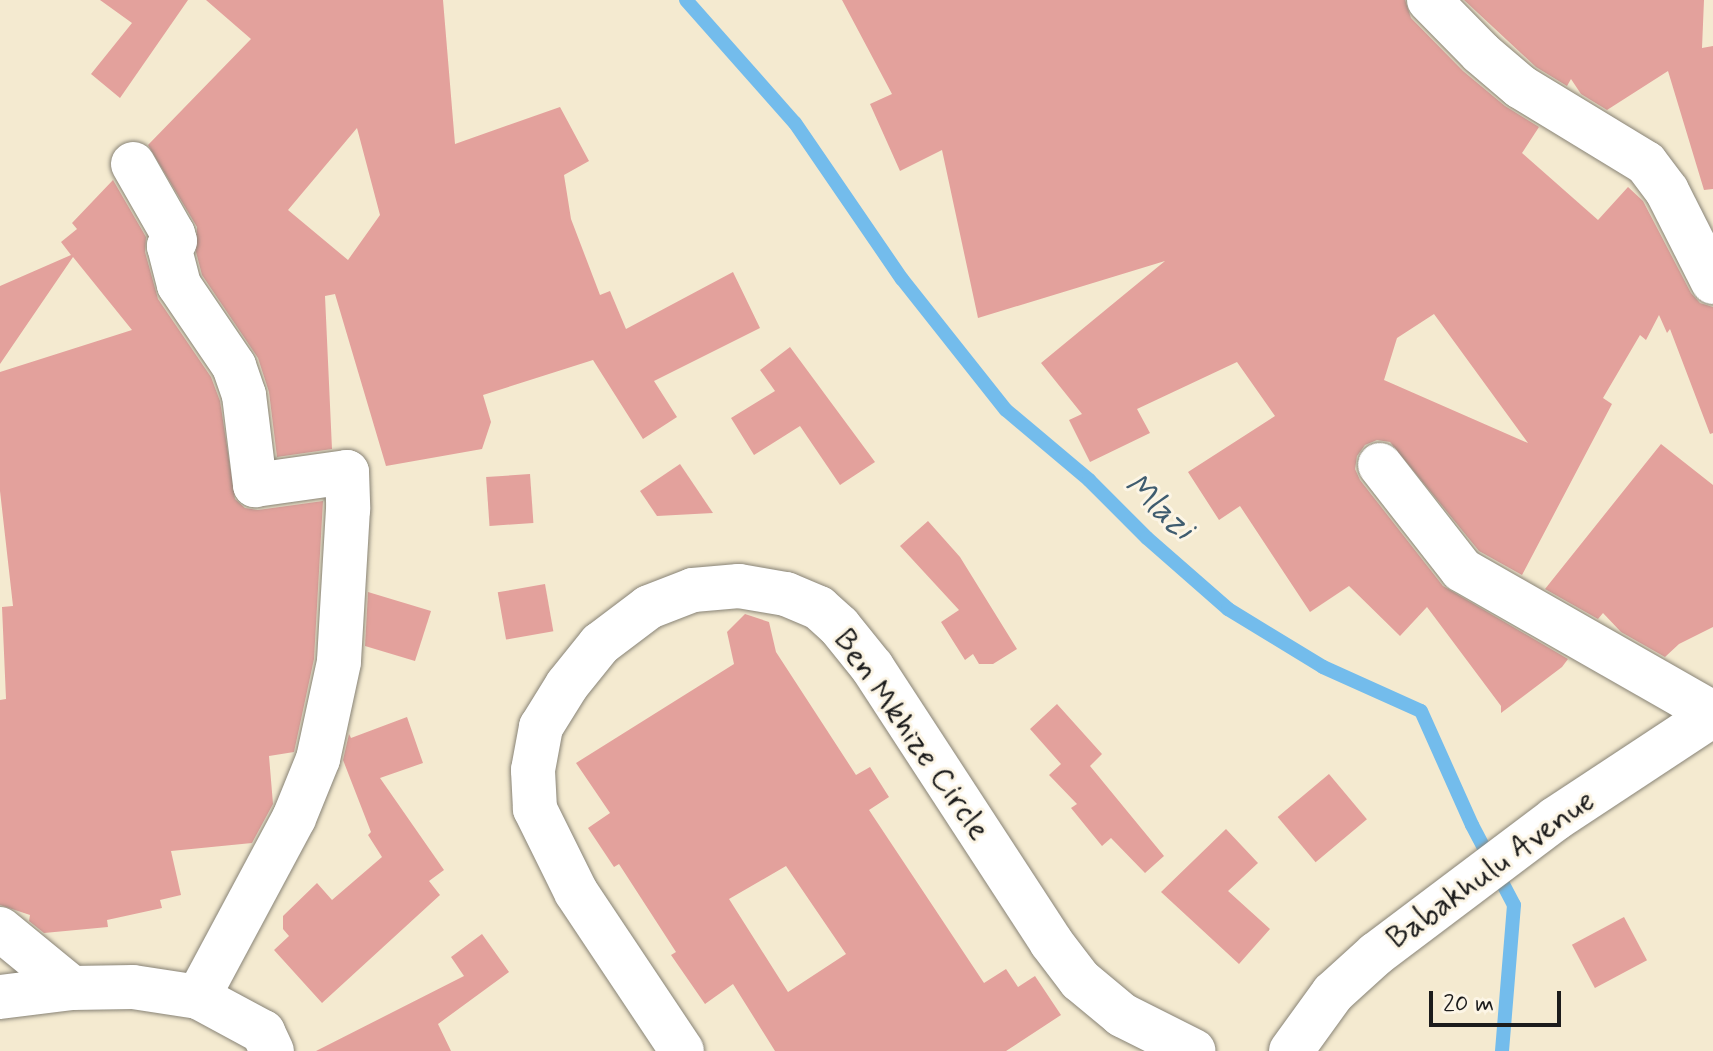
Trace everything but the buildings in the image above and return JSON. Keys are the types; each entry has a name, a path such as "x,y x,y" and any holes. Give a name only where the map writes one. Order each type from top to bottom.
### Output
{"street":[{"path":"1429,0 1481,53 1521,87 1646,163 1667,191 1713,282"},
{"path":"133,164 173,234 175,241 169,246 179,285 234,366 244,395 255,485 347,472 339,662 318,759 294,818 198,997"},
{"path":"1380,465 1462,570 1713,714"},
{"name":"Ben Mkhize Circle","path":"682,1051 576,892 535,809 533,770 541,727 567,685 600,644 649,607 693,590 739,586 786,594 819,608 839,626 872,667 1051,942 1080,980 1122,1015 1194,1051"},
{"name":"Babakhulu Avenue","path":"1291,1051 1333,993 1454,895 1713,714"},
{"path":"0,929 72,988"},
{"path":"0,997 72,988 133,987 198,997 263,1032 272,1051"}],"waterway":[{"name":"Mlazi","path":"686,0 795,123 902,279 1006,410 1089,480 1147,538 1228,609 1323,667 1421,711 1472,825 1514,905 1502,1051"}]}
